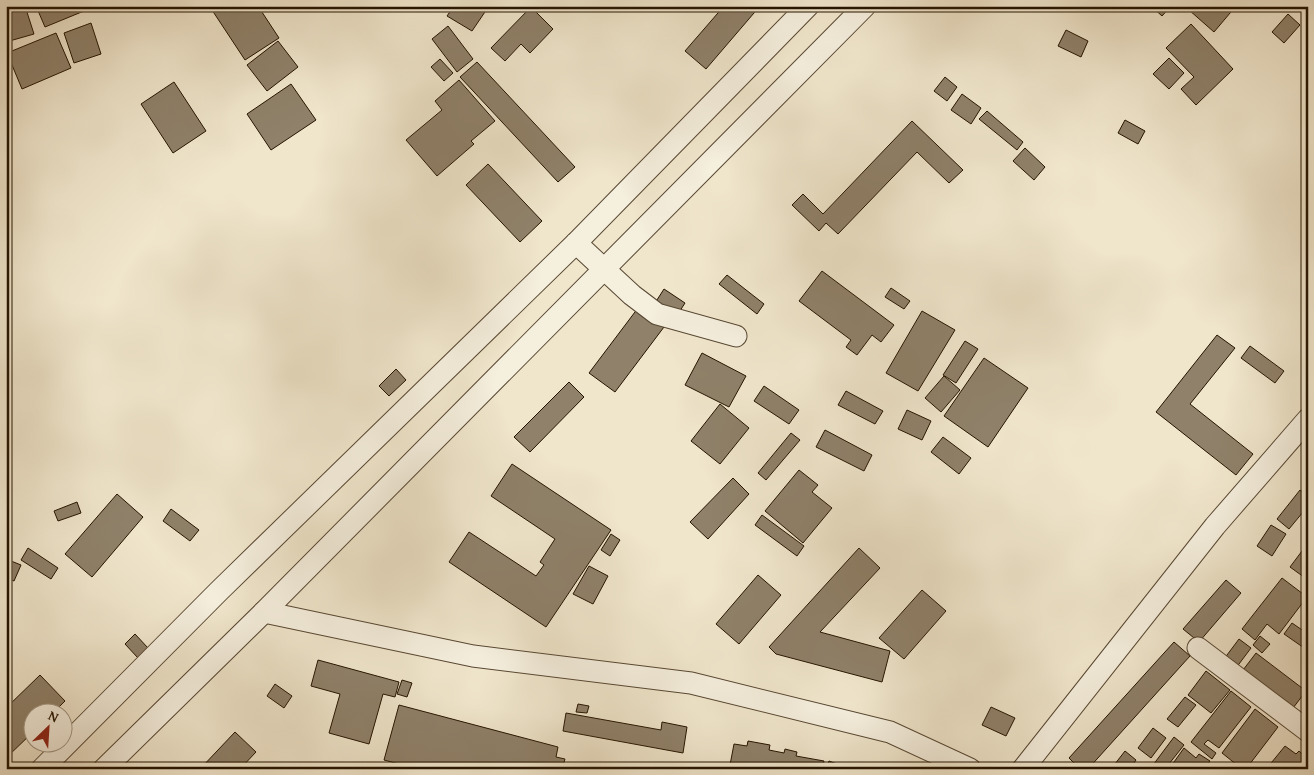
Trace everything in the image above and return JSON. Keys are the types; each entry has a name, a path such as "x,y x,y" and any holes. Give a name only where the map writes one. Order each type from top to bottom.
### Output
{"street":[{"path":"42,769 218,592 576,243 808,6"},
{"path":"104,769 264,612 865,6"},
{"path":"576,243 632,295 657,314 736,336"},
{"path":"1023,769 1214,526 1308,419"},
{"path":"264,612 472,656 691,683 890,732 970,769"},
{"path":"1198,648 1305,722"}],"building":[{"path":"6,6 25,6 34,34 6,42"},
{"path":"36,6 82,6 84,11 45,27"},
{"path":"218,6 258,6 279,38 245,60 212,10"},
{"path":"454,6 489,6 472,31 447,16"},
{"path":"724,6 760,6 706,69 685,51"},
{"path":"1151,6 1171,6 1162,16"},
{"path":"1192,6 1236,6 1214,32 1189,10"},
{"path":"531,7 553,29 530,53 521,44 505,61 491,48"},
{"path":"1288,14 1300,25 1284,43 1272,32"},
{"path":"91,23 101,54 74,63 64,33"},
{"path":"1191,24 1233,69 1196,105 1181,89 1194,77 1166,48"},
{"path":"448,26 473,59 457,72 432,39"},
{"path":"1066,30 1088,41 1081,57 1058,46"},
{"path":"56,33 71,68 22,89 7,53"},
{"path":"278,41 298,67 267,91 247,65"},
{"path":"1169,58 1184,73 1169,89 1153,74"},
{"path":"440,59 453,73 444,81 431,67"},
{"path":"477,62 575,167 558,182 460,77"},
{"path":"945,77 957,87 947,101 934,91"},
{"path":"459,80 495,121 471,141 474,144 437,176 406,140 442,110 435,101"},
{"path":"174,82 206,131 173,153 141,104"},
{"path":"291,84 316,120 271,150 247,114"},
{"path":"962,94 981,108 971,124 951,110"},
{"path":"987,111 1023,142 1017,150 979,119"},
{"path":"1125,120 1145,131 1138,144 1118,133"},
{"path":"912,121 963,170 949,183 917,152 838,234 826,223 819,231 792,205 803,194 823,214"},
{"path":"1025,148 1045,167 1034,180 1013,161"},
{"path":"488,164 542,221 520,242 466,185"},
{"path":"822,271 894,325 881,342 872,335 857,355 846,347 851,340 799,301"},
{"path":"727,275 764,304 757,314 719,284"},
{"path":"891,288 910,301 904,309 885,297"},
{"path":"664,289 685,303 676,317 655,303"},
{"path":"638,308 664,327 615,392 589,373"},
{"path":"922,311 955,330 918,391 886,373"},
{"path":"1217,335 1235,348 1190,404 1253,454 1236,475 1156,412"},
{"path":"965,341 978,349 956,383 943,375"},
{"path":"1250,346 1284,371 1275,383 1241,358"},
{"path":"702,353 746,376 729,407 685,385"},
{"path":"984,358 1028,388 988,447 944,416"},
{"path":"396,369 406,380 389,396 379,386"},
{"path":"944,376 960,390 941,412 925,398"},
{"path":"569,382 584,397 530,452 514,437"},
{"path":"764,386 799,410 789,424 754,401"},
{"path":"846,391 883,411 875,424 838,405"},
{"path":"720,404 749,428 720,464 691,441"},
{"path":"907,410 931,421 922,440 898,429"},
{"path":"825,430 872,455 864,471 816,447"},
{"path":"791,433 800,440 766,480 758,473"},
{"path":"943,437 971,458 959,474 931,452"},
{"path":"512,464 611,530 546,627 449,562 469,532 536,576 544,565 540,562 555,539 491,496"},
{"path":"799,470 818,485 812,492 832,508 803,543 765,511"},
{"path":"733,478 749,494 708,539 690,522"},
{"path":"1300,490 1308,496 1308,506 1289,529 1277,519"},
{"path":"117,494 143,517 92,577 65,554"},
{"path":"77,502 81,513 58,521 54,511"},
{"path":"171,509 199,530 190,541 163,521"},
{"path":"762,515 804,546 797,556 755,525"},
{"path":"1271,525 1286,534 1272,556 1257,546"},
{"path":"611,534 620,540 610,556 601,550"},
{"path":"1308,543 1308,580 1290,567"},
{"path":"28,548 58,568 51,579 21,560"},
{"path":"859,548 880,568 820,632 890,651 882,682 776,654 769,647"},
{"path":"6,559 21,565 14,581 6,578"},
{"path":"589,566 608,576 593,604 573,594"},
{"path":"758,575 781,595 739,644 716,624"},
{"path":"1282,578 1307,597 1279,634 1267,624 1255,640 1242,629"},
{"path":"1226,580 1241,593 1199,642 1183,629"},
{"path":"922,590 946,611 904,659 879,638"},
{"path":"1292,623 1308,634 1307,650 1284,634"},
{"path":"135,634 148,648 138,658 125,644"},
{"path":"1260,636 1270,644 1262,653 1253,645"},
{"path":"1239,639 1251,648 1236,668 1224,659"},
{"path":"1174,642 1190,656 1088,769 1080,769 1069,758"},
{"path":"1256,653 1306,691 1290,712 1240,674"},
{"path":"318,660 399,682 395,697 383,694 369,744 329,733 340,694 311,686"},
{"path":"1206,671 1230,690 1211,713 1188,695"},
{"path":"40,675 65,701 22,702 22,743 6,758 6,708"},
{"path":"402,680 412,683 407,697 397,694"},
{"path":"275,684 292,696 284,708 267,696"},
{"path":"1231,691 1251,707 1219,748 1208,740 1204,744 1216,753 1212,759 1191,742"},
{"path":"1185,697 1196,705 1178,727 1167,719"},
{"path":"578,704 589,706 587,713 576,712"},
{"path":"399,705 558,747 556,757 565,759 562,769 418,769 384,760"},
{"path":"991,707 1015,718 1006,736 982,725"},
{"path":"1255,709 1278,727 1246,769 1242,769 1222,753"},
{"path":"566,713 661,730 662,722 687,727 683,753 563,731"},
{"path":"1153,728 1166,738 1151,758 1138,748"},
{"path":"235,732 256,752 240,769 200,769"},
{"path":"1174,737 1184,745 1165,769 1150,769"},
{"path":"748,741 770,745 769,750 784,753 785,749 797,752 796,756 824,761 822,769 748,769 730,765 734,744 747,746"},
{"path":"1285,746 1296,754 1299,751 1308,759 1308,769 1267,768"},
{"path":"1184,748 1196,758 1199,754 1210,761 1204,769 1169,769"},
{"path":"1125,751 1136,760 1134,763 1140,769 1111,769"},
{"path":"829,761 851,769 826,769"}]}
